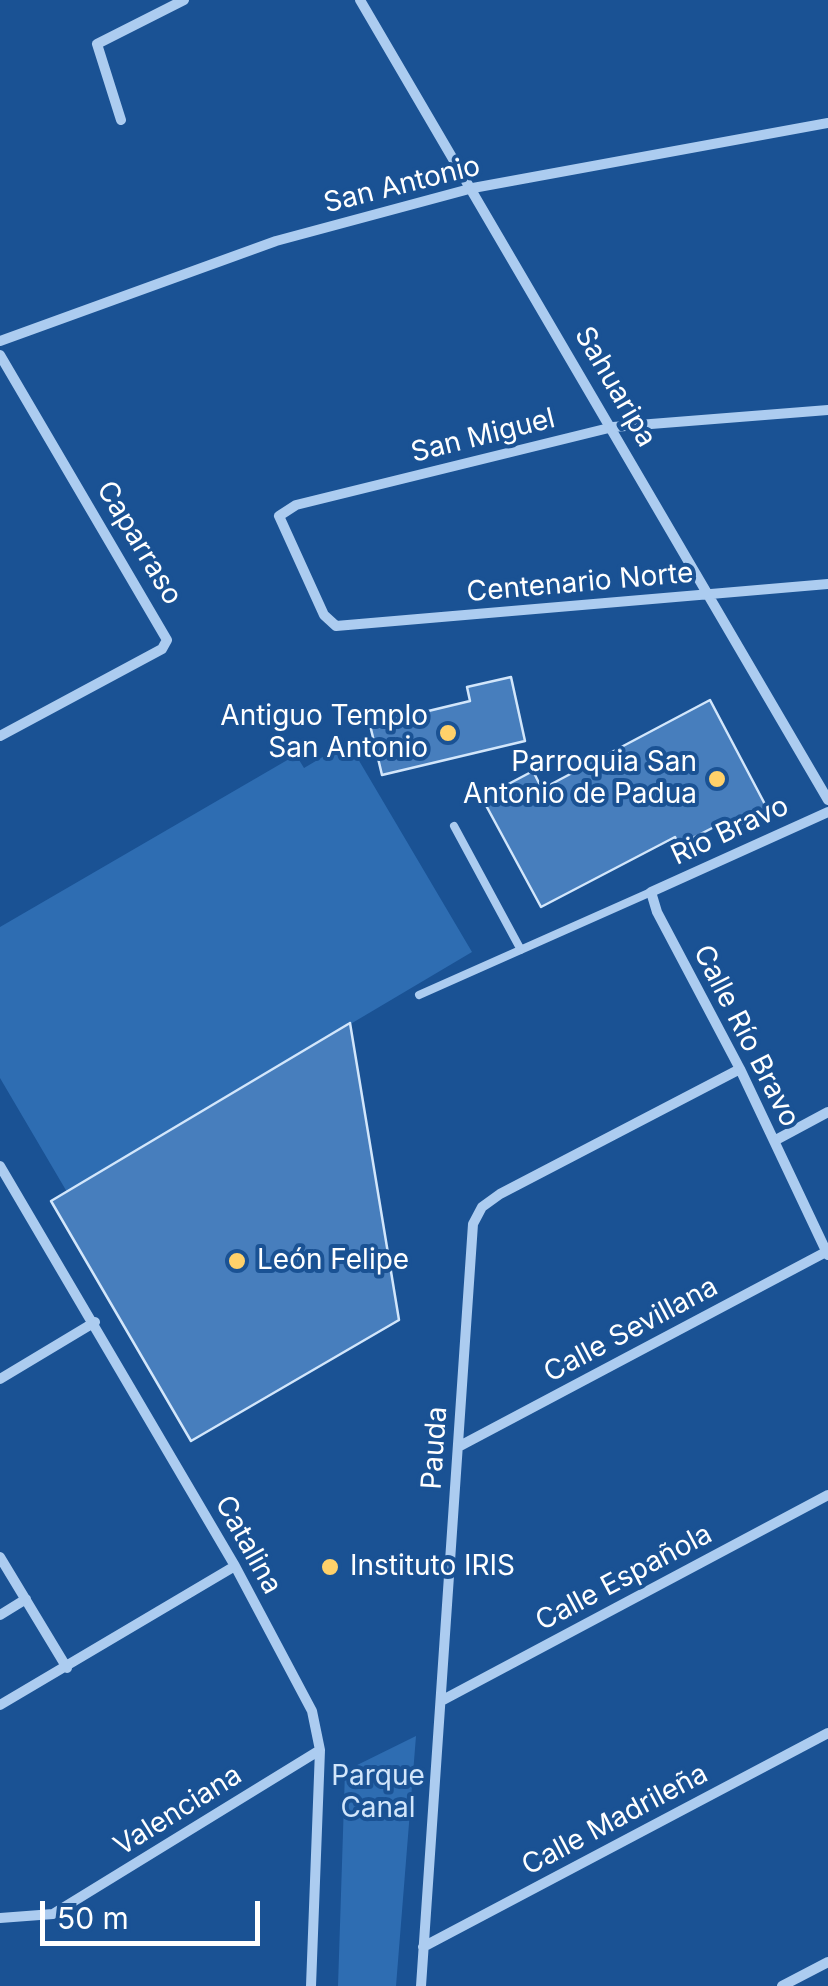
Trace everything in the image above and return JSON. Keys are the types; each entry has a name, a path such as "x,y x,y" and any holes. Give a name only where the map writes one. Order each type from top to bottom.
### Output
{"street":[{"path":"121,120 97,44 184,0"},
{"name":"Sahuaripa","path":"360,0 828,800"},
{"name":"San Antonio","path":"0,340 276,241 473,188 828,124"},
{"name":"Caparraso","path":"0,355 167,640 162,650 0,736"},
{"name":"San Miguel","path":"336,626 324,615 279,522 285,510 613,428 828,410"},
{"name":"Centenario Norte","path":"336,626 828,584"},
{"name":"Rio Bravo","path":"652,892 828,812"},
{"name":"Calle Río Bravo","path":"652,892 657,912 740,1069 827,1253"},
{"name":"Pauda","path":"420,1986 473,1224 482,1206 740,1069"},
{"path":"774,1141 828,1112"},
{"name":"Catalina","path":"0,1166 235,1566 312,1711 320,1750 311,1986"},
{"name":"Calle Sevillana","path":"458,1447 827,1253"},
{"path":"0,1379 95,1322"},
{"name":"Calle Española","path":"440,1701 828,1495"},
{"path":"0,1557 66,1668"},
{"path":"0,1705 235,1566"},
{"path":"0,1615 26,1599"},
{"name":"Calle Madrileña","path":"424,1947 828,1732"},
{"name":"Valenciana","path":"0,1918 53,1914 320,1750"},
{"path":"782,1986 828,1962"}],"lane":[{"path":"454,826 521,950"},
{"path":"419,995 652,892"}],"green space":[{"path":"348,742 472,952 67,1192 0,1078 0,927 296,755 304,768"},
{"name":"Parque Canal","path":"416,1736 396,1986 338,1986 345,1771"}],"building":[{"name":"Antiguo Templo San Antonio","path":"511,677 525,741 382,775 370,725 470,701 467,687"},
{"name":"Parroquia San Antonio de Padua","path":"710,700 768,810 728,831 724,822 679,845 675,837 541,907 482,798 533,771 542,789"},
{"name":"León Felipe","path":"350,1023 399,1320 191,1441 51,1201"}],"place":[{"name":"Antiguo Templo San Antonio","path":"448,733"},
{"name":"Parroquia San Antonio de Padua","path":"717,779"},
{"name":"León Felipe","path":"237,1261"},
{"name":"Instituto IRIS","path":"330,1567"}]}
